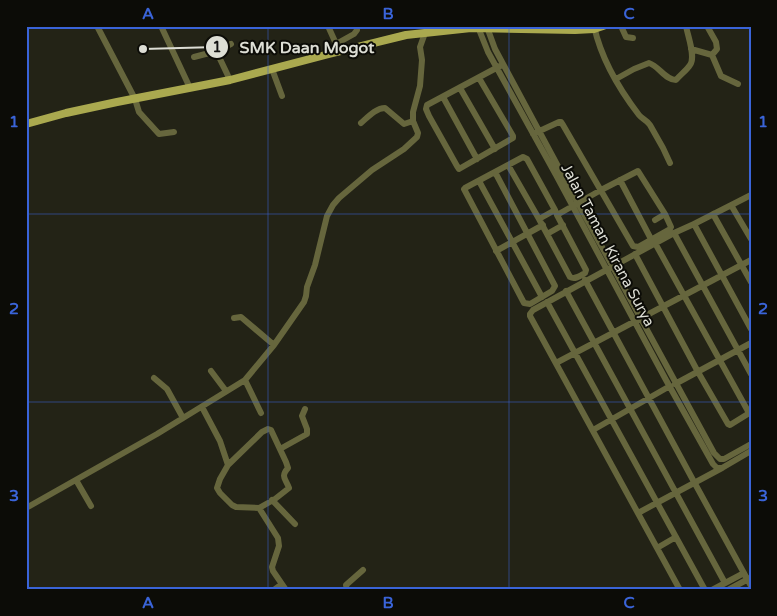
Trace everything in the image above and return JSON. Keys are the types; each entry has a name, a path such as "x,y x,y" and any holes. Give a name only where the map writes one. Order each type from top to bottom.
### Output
{"main road":[{"path":"26,124 66,113 230,80 338,48 406,35 473,27 575,30 603,26"}],"street":[{"path":"105,26 98,29 141,114 157,133 174,132"},
{"path":"161,26 190,88"},
{"path":"328,26 338,48 358,30 356,26"},
{"path":"621,26 624,35 633,38"},
{"path":"616,79 649,63 656,66 671,80 676,80 691,64 692,49 686,26"},
{"path":"707,26 718,46 712,56"},
{"name":"Jalan Taman Kirana Surya","path":"473,27 488,52 501,66"},
{"name":"Jalan Taman Kirana Surya","path":"487,27 501,66 536,132 638,320 713,464 718,468 722,468"},
{"path":"594,27 604,58 640,116 650,125 664,148 670,163"},
{"path":"26,508 202,407 245,380 274,345 304,302 329,211 339,198 372,170 416,140 418,133 413,121 412,112 420,80 422,58 420,47 425,33"},
{"path":"211,40 230,80"},
{"path":"194,57 217,51 231,44"},
{"path":"692,49 712,56 721,76 738,84"},
{"path":"479,78 512,136 512,140 461,168 457,166 426,109 427,105 501,66"},
{"path":"272,69 282,96"},
{"path":"460,88 496,149"},
{"path":"444,97 477,159"},
{"path":"361,123 377,109 382,108 385,108 404,124 413,121"},
{"path":"536,132 561,122 632,246 638,247 674,233 751,195"},
{"path":"496,251 528,233 541,222 556,213 575,205 638,170 664,214 670,229 635,254 566,291 530,304 524,303 496,251 464,190 479,180 523,157 526,158 556,213 563,225 586,270 585,274 576,278 570,277 541,222 508,165"},
{"path":"495,172 555,286 533,310 530,316 680,590"},
{"path":"479,180 512,243 612,419 705,590"},
{"path":"620,180 750,413 730,425 728,424 635,254"},
{"path":"731,205 751,239"},
{"path":"655,220 664,214"},
{"path":"713,214 751,282"},
{"path":"694,224 751,329"},
{"path":"547,234 563,225"},
{"path":"674,233 751,374"},
{"path":"556,363 751,260"},
{"path":"585,280 694,482 750,581 728,590"},
{"path":"566,291 725,583"},
{"path":"234,318 241,317 274,345"},
{"path":"593,430 751,343"},
{"path":"211,371 226,391"},
{"path":"154,378 167,389 183,418"},
{"path":"245,380 261,412"},
{"name":"Jalan Taman Kirana Surya","path":"672,385 714,453 720,459 727,458 751,444"},
{"path":"202,407 220,441 228,464"},
{"path":"280,449 307,434 308,428 302,416 305,409"},
{"path":"267,429 271,430 288,466 283,476 289,488 259,508 232,506 218,488 218,484 228,464 262,432 267,429"},
{"path":"638,514 751,451"},
{"path":"76,480 91,506"},
{"path":"272,500 295,524"},
{"path":"259,508 278,538 279,546 272,567 284,587 274,590"},
{"path":"657,548 676,538"},
{"path":"347,590 346,585 348,582 363,570"},
{"path":"712,590 744,573"}],"place":[{"name":"SMK Daan Mogot","path":"143,49"}]}
